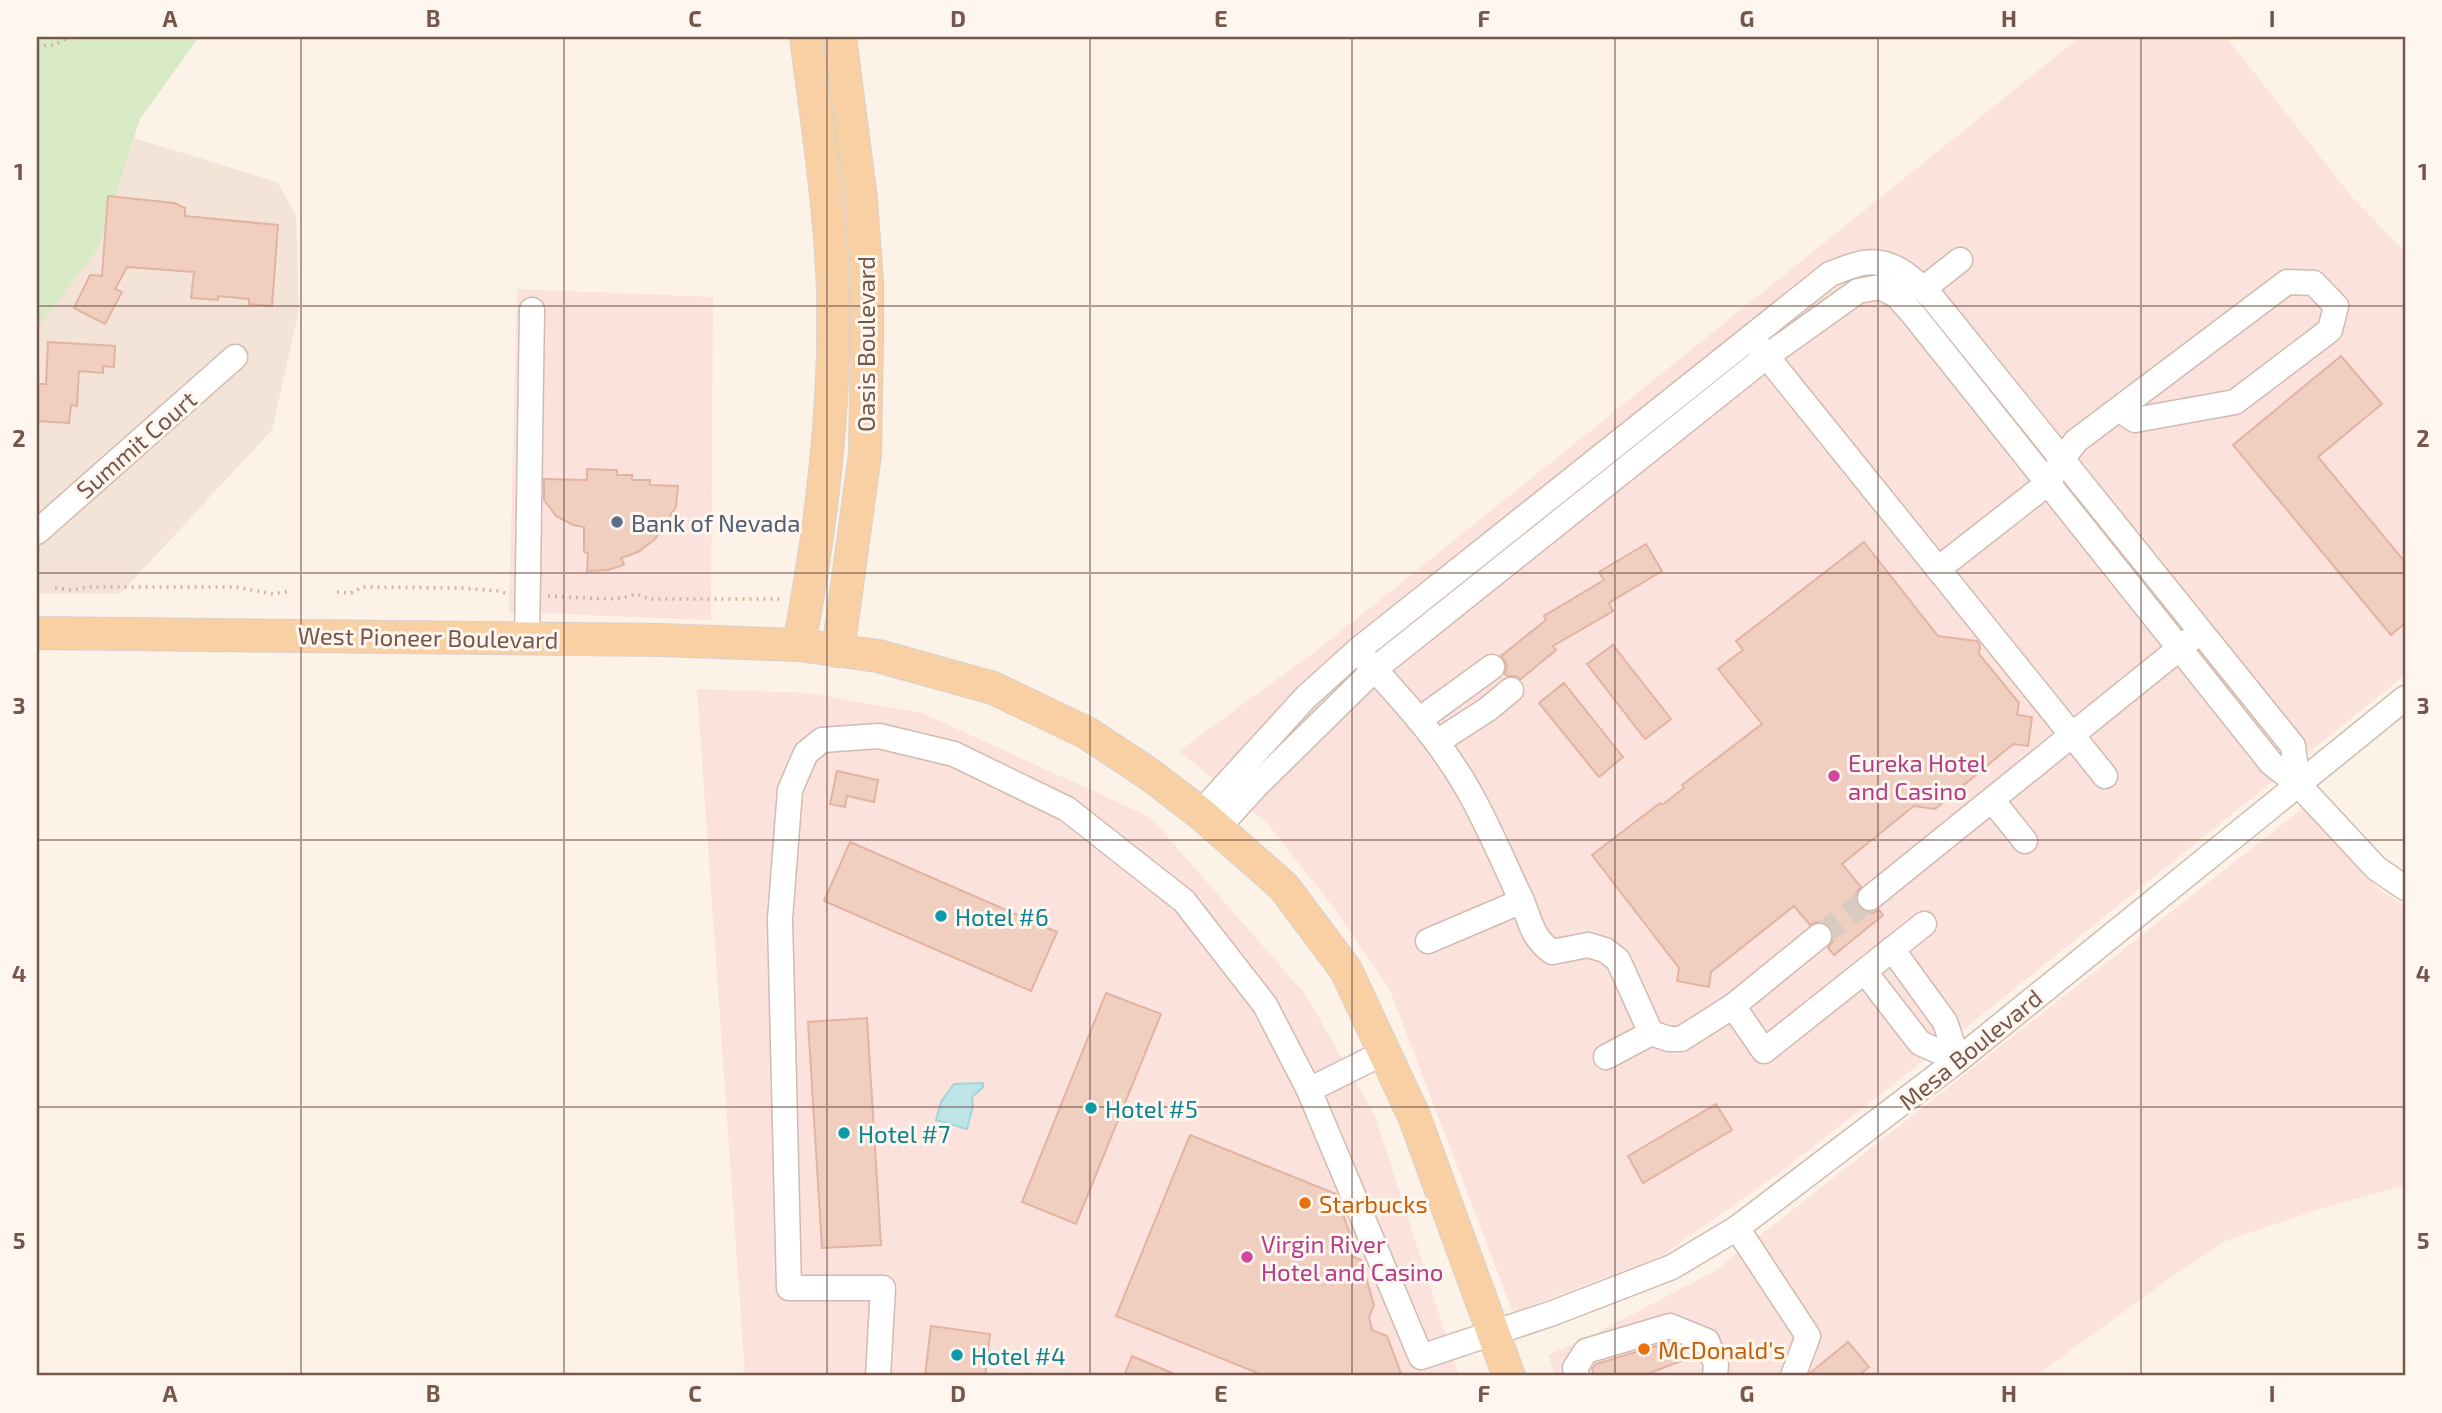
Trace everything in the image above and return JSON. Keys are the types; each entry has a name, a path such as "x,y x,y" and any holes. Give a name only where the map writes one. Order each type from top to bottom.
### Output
{"main road":[{"name":"Oasis Boulevard","path":"806,37 829,228 833,346 827,463 809,593 819,648"},
{"name":"Oasis Boulevard","path":"819,648 865,454 867,282 861,199 840,37"},
{"name":"West Pioneer Boulevard","path":"37,633 662,640 819,648 878,656 993,688 1087,733 1149,774 1209,820 1284,887 1346,970 1414,1116 1509,1376"}],"street":[{"path":"1923,289 1960,260"},
{"path":"1209,820 1256,786 1375,669 1660,443 1830,274 1863,263 1888,264 1912,277 1923,289 2063,458 2293,746 2298,784"},
{"path":"1938,569 2048,483 2076,442 2119,409 2287,282 2314,283 2336,306 2330,330 2235,402 2135,420 2119,409"},
{"path":"1209,820 1306,697 1358,650 1759,347 1858,291 1880,287 1896,295 2270,763 2298,784 2376,868 2405,888"},
{"path":"527,639 532,310"},
{"path":"1759,347 2105,776"},
{"name":"Summit Court","path":"37,532 235,357"},
{"path":"1870,898 2201,631"},
{"path":"1358,650 1437,742 1465,783 1522,901 1539,943 1552,952 1588,945 1605,950 1618,960 1651,1033 1669,1039 1681,1039 1733,1006 1819,936"},
{"path":"1419,720 1492,667"},
{"path":"1470,685 1488,709"},
{"path":"1437,742 1488,709 1511,690"},
{"name":"Mesa Boulevard","path":"1424,1367 1493,1332 1553,1313 1672,1267 1737,1228 1958,1060 2405,698"},
{"path":"878,1376 883,1288 789,1289 780,919 790,790 806,753 822,740 879,736 954,754 1067,809 1184,901 1265,1005 1309,1090 1424,1367"},
{"path":"1992,800 2025,841"},
{"path":"1428,942 1522,901"},
{"path":"1733,1006 1765,1051 1924,924"},
{"path":"1892,949 1945,1022 1958,1060"},
{"path":"1865,972 1920,1043 1958,1060"},
{"path":"1606,1058 1651,1033"},
{"path":"1309,1090 1385,1052"},
{"path":"1737,1228 1808,1336 1793,1376"},
{"path":"1577,1376 1575,1368 1586,1351 1670,1325 1696,1337 1696,1351 1703,1371 1713,1376"}],"path":[{"path":"37,46 54,45 69,37"},
{"path":"55,588 236,587 273,594 290,591"},
{"path":"337,592 351,593 363,587 461,589 508,594"},
{"path":"542,594 553,597 609,599 636,594 650,599 790,599"}],"shaded area":[{"path":"2080,37 2226,37 2351,196 2405,252 2405,675 1963,1030 1782,1171 1660,1257 1513,1312 1389,988 1334,908 1267,823 1179,751 1324,645"},
{"path":"134,138 277,182 296,215 299,310 272,430 120,594 37,594 37,329 99,247"},
{"path":"517,289 713,297 711,620 509,612"},
{"path":"697,689 807,693 922,713 1150,817 1306,995 1375,1116 1459,1376 745,1376"},
{"path":"2303,808 2382,892 2405,905 2405,1185 2319,1209 2227,1240 2035,1376 1556,1376 1548,1355 1587,1338 1715,1271"}],"green space":[{"path":"37,37 199,37 140,119 99,247 37,329"}],"water":[{"path":"983,1083 983,1087 972,1097 973,1106 967,1129 936,1120 941,1102 954,1084"}],"building":[{"path":"108,196 174,203 185,208 185,216 278,225 272,306 249,304 249,299 218,296 218,300 191,298 194,272 127,267 115,289 122,292 105,324 74,308 90,275 102,276"},
{"path":"48,342 115,346 114,367 103,366 103,373 79,371 77,406 71,405 69,423 37,421 37,384 46,384"},
{"path":"2341,356 2382,404 2318,457 2405,562 2405,623 2391,635 2233,445"},
{"name":"Bank of Nevada","path":"587,469 617,470 617,475 632,475 632,480 650,480 650,485 678,486 676,507 655,539 638,552 621,558 624,565 608,570 587,571 588,553 584,552 584,527 573,525 556,516 544,500 544,479 587,480"},
{"name":"Eureka Hotel and Casino","path":"1864,542 1938,636 1977,641 1980,645 1979,654 2019,703 2017,715 2032,717 2028,746 2013,744 1935,809 1914,806 1842,864 1861,887 1856,893 1858,907 1865,912 1873,913 1879,910 1883,915 1834,955 1828,948 1833,941 1831,927 1824,922 1810,925 1794,906 1711,972 1709,987 1677,981 1679,968 1592,855 1660,803 1662,805 1684,788 1682,785 1762,724 1718,669 1743,650 1736,641"},
{"path":"1646,544 1662,571 1609,603 1613,611 1553,646 1556,650 1521,679 1505,674 1507,665 1501,656 1546,620 1544,616 1604,580 1599,572"},
{"path":"1613,645 1671,719 1645,739 1587,664"},
{"path":"1564,683 1623,757 1599,777 1539,703"},
{"path":"837,771 878,780 874,802 847,796 845,807 830,804"},
{"name":"Hotel #6","path":"850,842 1057,932 1031,991 824,901"},
{"name":"Hotel #5","path":"1106,993 1161,1014 1076,1224 1022,1202"},
{"name":"Hotel #7","path":"867,1018 881,1245 822,1248 808,1022"},
{"path":"1716,1104 1732,1130 1643,1183 1628,1156"},
{"name":"Virgin River Hotel and Casino","path":"1190,1135 1336,1194 1352,1240 1347,1254 1361,1260 1374,1305 1369,1317 1372,1330 1387,1336 1402,1376 1265,1376 1116,1316"},
{"name":"Hotel #4","path":"931,1326 990,1334 985,1376 925,1376"},
{"name":"McDonald's","path":"1669,1342 1678,1345 1684,1360 1642,1376 1594,1376 1592,1369 1596,1364"},
{"path":"1848,1342 1869,1367 1858,1376 1809,1376 1810,1373"},
{"path":"1132,1356 1179,1376 1124,1376"}],"tunnel":[{"path":"1819,936 1870,898"}],"place":[{"name":"Bank of Nevada","path":"617,522"},
{"name":"Eureka Hotel and Casino","path":"1834,776"},
{"name":"Hotel #6","path":"941,916"},
{"name":"Hotel #5","path":"1091,1108"},
{"name":"Hotel #7","path":"844,1133"},
{"name":"Starbucks","path":"1305,1203"},
{"name":"Virgin River Hotel and Casino","path":"1247,1257"},
{"name":"McDonald's","path":"1644,1349"},
{"name":"Hotel #4","path":"957,1355"}]}
